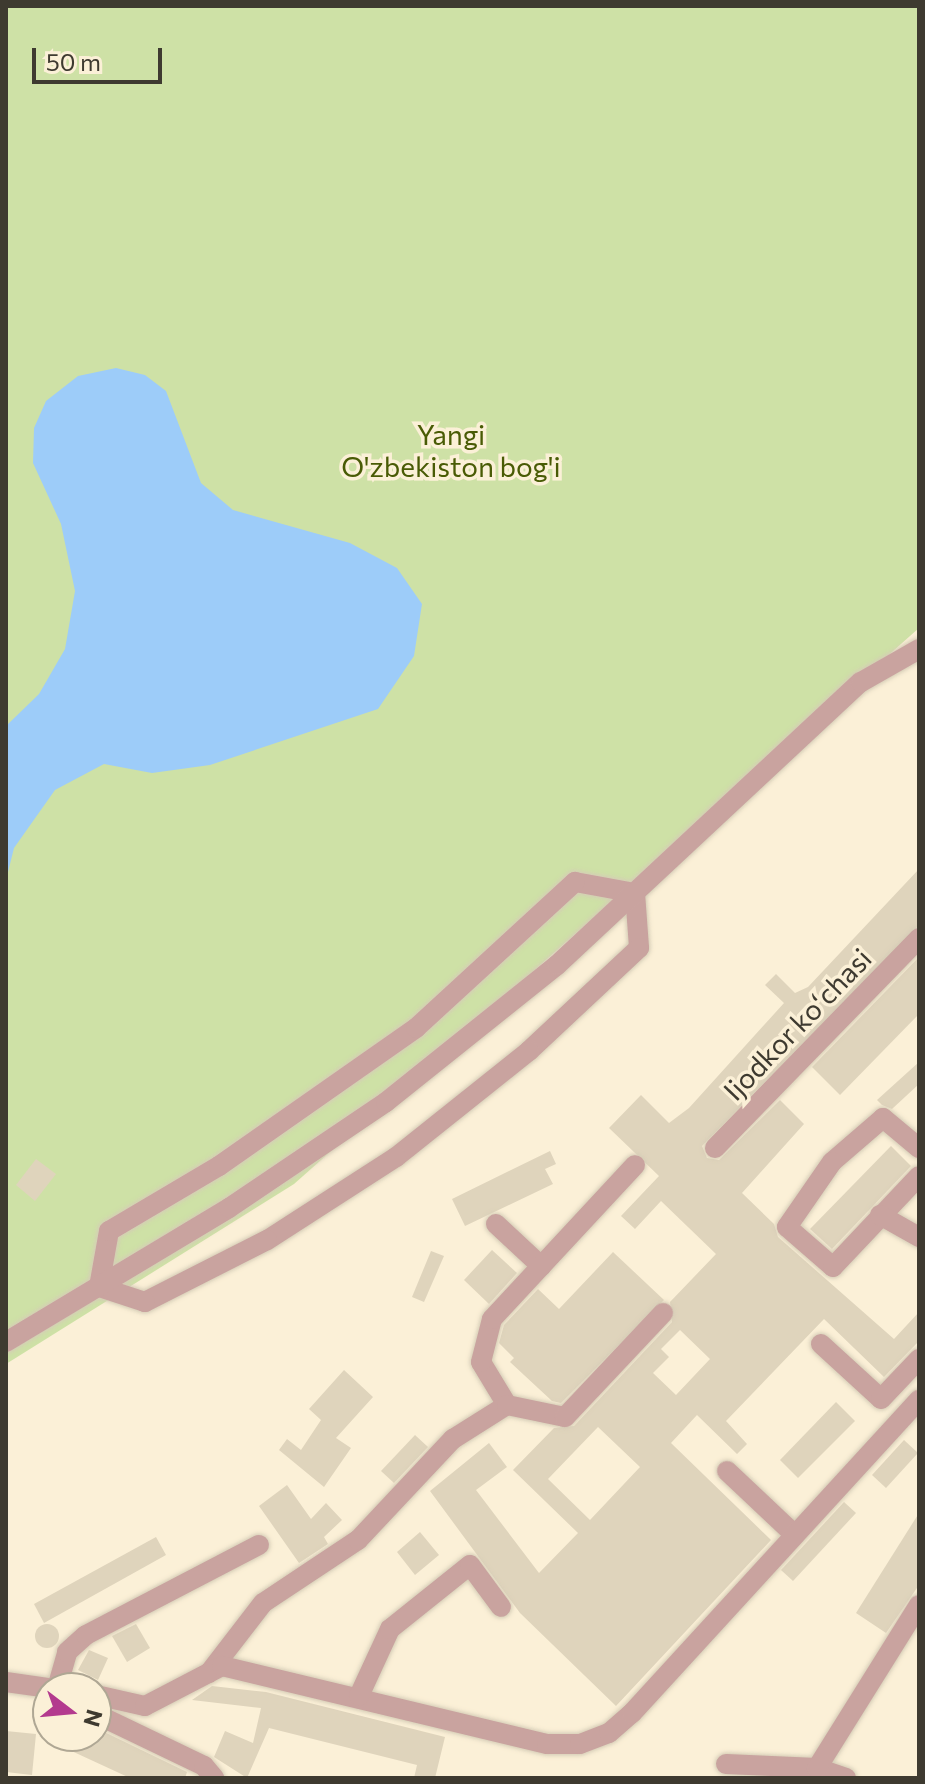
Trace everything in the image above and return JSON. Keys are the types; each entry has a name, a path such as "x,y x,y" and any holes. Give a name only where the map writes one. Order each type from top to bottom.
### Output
{"lane":[{"path":"6,1342 99,1287 386,1102 557,965 861,682 919,649"},
{"path":"99,1287 109,1231 219,1166 416,1028 575,882 635,893"},
{"path":"99,1287 145,1302 267,1240 396,1157 529,1051 639,948 635,893"},
{"name":"Ijodkor koʻchasi","path":"715,1148 919,938"},
{"path":"919,1148 883,1118 787,1227 833,1267 919,1176"},
{"path":"507,1405 481,1362 483,1338 541,1266 635,1165"},
{"path":"880,1215 919,1237"},
{"path":"496,1224 541,1266"},
{"path":"207,1676 263,1603 358,1540 453,1439 507,1405 565,1417 663,1313"},
{"path":"821,1344 881,1399 919,1359"},
{"path":"112,1699 145,1706 222,1666 256,1670 547,1744 594,1739 632,1713 919,1400"},
{"path":"727,1471 795,1535"},
{"path":"61,1672 67,1652 81,1627 159,1584 259,1545"},
{"path":"359,1696 390,1629 470,1565 501,1607"},
{"path":"817,1768 919,1605"},
{"path":"6,1682 32,1686"},
{"path":"112,1722 204,1766 214,1778"},
{"path":"726,1764 817,1768 846,1778"}],"green space":[{"name":"Yangi O'zbekiston bog'i","path":"6,6 919,6 919,628 294,1184 6,1364"}],"water":[{"path":"116,368 145,375 166,391 201,483 233,510 350,543 397,568 422,604 414,656 378,709 210,765 152,773 104,764 55,790 14,848 6,880 6,726 39,694 65,649 75,591 61,524 33,463 34,428 46,401 78,376"}],"building":[{"path":"919,869 919,925 702,1146 707,1158 719,1160 780,1100 804,1124 742,1193 774,1224 778,1237 894,1339 919,1312 919,1341 884,1377 824,1319 726,1421 747,1444 737,1454 697,1415 671,1443 771,1540 616,1706 520,1613 430,1491 489,1443 507,1467 476,1490 539,1573 578,1533 513,1470 554,1428 574,1426 672,1322 670,1302 716,1254 661,1201 635,1229 621,1216 659,1176 609,1128 641,1095 669,1123 689,1108 784,1003 765,985 776,974 795,993 808,987","holes":["680,1330 710,1359 676,1395 653,1373 669,1357 661,1349","598,1427 640,1467 590,1520 548,1479"]},
{"path":"919,957 919,1014 840,1095 812,1067"},
{"path":"919,1062 919,1084 892,1109 882,1105 877,1100"},
{"path":"891,1146 911,1166 832,1249 810,1229"},
{"path":"550,1151 556,1164 545,1169 553,1184 465,1226 452,1199"},
{"path":"36,1159 56,1174 35,1201 16,1185"},
{"path":"492,1250 517,1273 489,1304 464,1280"},
{"path":"431,1251 444,1256 424,1302 412,1297"},
{"path":"613,1252 664,1300 561,1403 552,1401 510,1362 514,1358 499,1343 504,1325 538,1289 559,1309"},
{"path":"344,1370 373,1397 336,1438 351,1448 324,1487 279,1450 287,1439 301,1450 321,1420 309,1409"},
{"path":"836,1402 855,1421 798,1478 780,1460"},
{"path":"415,1435 428,1447 394,1483 381,1471"},
{"path":"904,1440 918,1453 886,1488 872,1475"},
{"path":"287,1485 311,1519 326,1503 342,1520 324,1537 328,1544 299,1563 259,1506"},
{"path":"844,1502 856,1513 793,1581 781,1570"},
{"path":"919,1513 919,1585 886,1633 856,1613"},
{"path":"420,1532 439,1555 415,1575 397,1552"},
{"path":"156,1537 166,1555 44,1623 34,1604"},
{"path":"47,1624 56,1627 59,1636 56,1645 47,1648 38,1645 35,1636 38,1627"},
{"path":"136,1624 150,1648 127,1662 112,1636"},
{"path":"89,1650 108,1658 102,1672 78,1670"},
{"path":"212,1686 266,1692 445,1737 435,1778 414,1778 417,1765 269,1728 247,1778 214,1757 225,1731 253,1743 261,1708 192,1700"},
{"path":"6,1731 32,1734 32,1775 6,1772"},
{"path":"112,1736 187,1772 185,1778 130,1778 74,1752 112,1752"}]}
